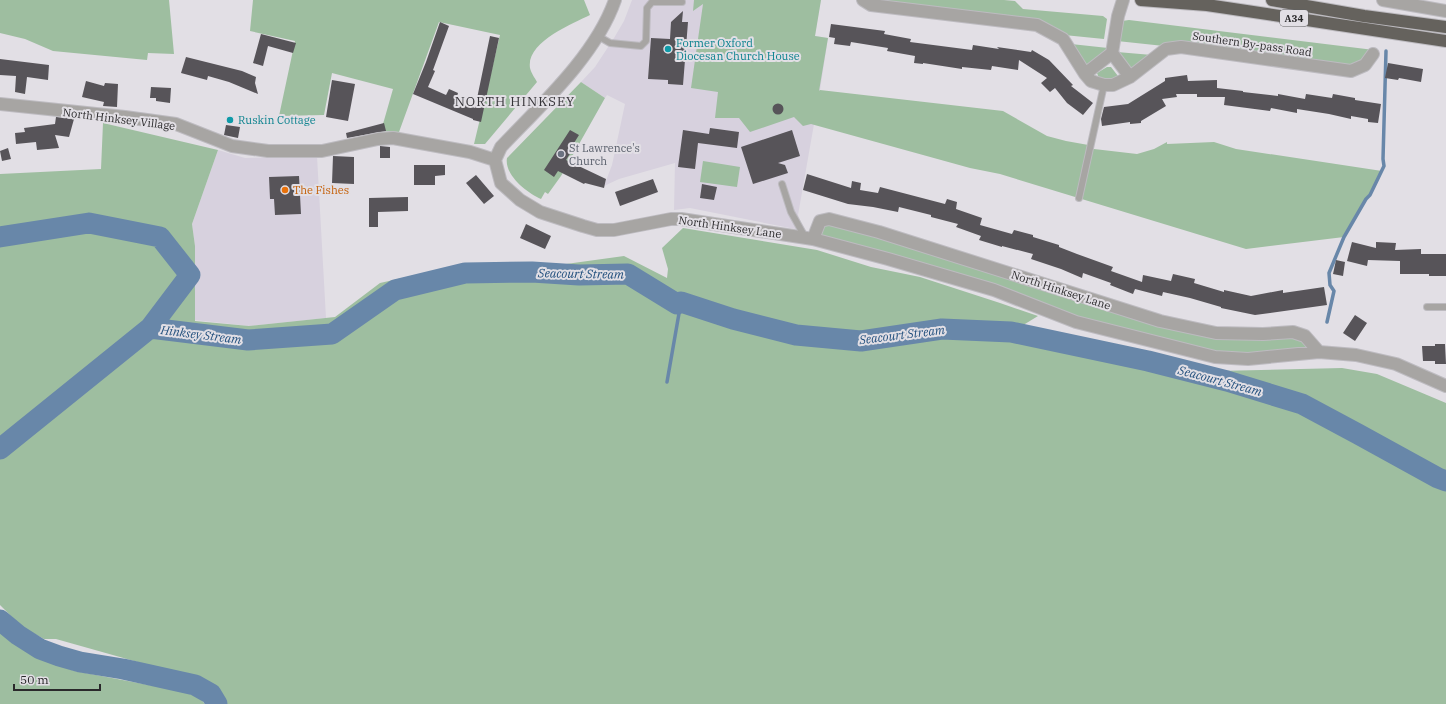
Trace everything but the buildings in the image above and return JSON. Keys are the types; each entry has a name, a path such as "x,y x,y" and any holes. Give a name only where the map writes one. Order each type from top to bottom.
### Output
{"highway":[{"name":"A34","path":"1141,0 1207,5 1446,41"},
{"name":"A34","path":"1272,0 1364,16 1446,27"}],"street":[{"path":"495,160 502,147 570,73 598,36 604,27 615,0"},
{"path":"863,0 871,5 1037,25 1063,39 1091,81 1104,85"},
{"path":"1085,74 1112,53 1118,16 1123,0"},
{"path":"1383,0 1446,11"},
{"name":"Southern By-pass Road","path":"1104,85 1113,85 1130,77 1166,49 1181,47 1351,70 1365,66 1373,54"},
{"path":"1112,53 1130,77"},
{"name":"North Hinksey Village","path":"0,104 176,124 232,146 268,151 322,151 378,139 393,138 470,152 495,160"},
{"name":"North Hinksey Lane","path":"495,160 501,183 520,200 540,212 597,230 614,230 671,219 682,219 809,239 888,259 994,290 1076,322 1215,357 1248,359 1319,352 1356,355 1396,364 1446,386"},
{"name":"North Hinksey Lane","path":"809,239 820,221 829,219 879,232 1160,322 1216,333 1263,334 1293,332 1305,336 1319,352"}],"lane":[{"path":"598,36 610,44 641,46 646,41 648,8 652,2 682,2"},
{"path":"1079,198 1104,85"},
{"path":"782,184 791,212 809,239"},
{"path":"1427,307 1446,307"}],"shaded area":[{"path":"632,0 821,0 815,36 828,38 798,215 801,222 799,229 690,208 674,210 675,163 619,179 604,186 612,165 625,104 607,95 605,98 581,82 595,67 614,38 624,21"},
{"path":"218,150 245,158 317,156 326,318 249,326 195,320 195,246 192,224"}],"green space":[{"path":"0,0 169,0 174,54 148,53 147,60 53,51 25,39 0,33"},
{"path":"253,0 584,0 590,15 562,29 542,42 535,50 531,59 530,68 537,82 485,144 474,144 500,35 439,22 399,132 381,131 393,89 332,73 324,115 279,116 295,41 250,31"},
{"path":"694,0 821,0 815,36 828,38 819,91 1003,111 1047,136 1094,146 1094,149 1137,154 1154,149 1167,142 1167,144 1214,142 1236,149 1382,171 1370,195 1366,199 1344,237 1246,249 1000,174 970,168 811,124 803,126 794,117 750,132 739,118 715,118 718,92 691,88 703,4 693,11"},
{"path":"869,0 1004,0 1015,1 1023,9 1103,16 1107,19 1104,39 1064,35"},
{"path":"1129,20 1374,50 1363,63 1344,65 1117,41 1122,21"},
{"path":"1071,44 1108,48 1085,66"},
{"path":"1117,52 1152,55 1130,71"},
{"path":"1107,67 1111,67 1118,76 1112,82 1099,78 1097,73"},
{"path":"581,82 605,98 561,176 548,194 545,192 541,199 523,188 513,177 509,171 507,158"},
{"path":"103,123 218,150 192,224 195,246 195,321 249,326 335,317 380,283 465,264 566,264 624,256 667,278 668,269 662,248 683,228 817,250 871,267 920,277 1038,316 1012,332 1227,381 1302,404 1446,481 1446,704 226,704 222,693 198,679 56,639 44,639 22,627 0,605 0,174 101,169"},
{"path":"703,161 740,167 737,187 700,182"},
{"path":"820,221 1216,333 1293,332 1319,352 1248,359 1076,322 994,290 813,239"},
{"path":"1342,368 1377,374 1446,403 1446,473 1419,463 1358,426 1300,395 1279,393 1217,371"},
{"path":"0,632 33,655 48,662 75,671 154,686 159,684 199,697 205,704 0,704"}],"waterway":[{"path":"1327,322 1334,291 1330,285 1329,273 1344,237 1366,199 1370,195 1384,166 1386,51"},
{"name":"Seacourt Stream","path":"0,237 89,223 160,237 190,275 150,328 248,340 332,334 395,290 465,273 532,272 579,275 628,274 677,304 681,302 733,319 796,335 861,341 942,329 1011,332 1148,361 1227,381 1302,404 1446,481"},
{"path":"667,382 681,302"},
{"path":"0,449 150,328"},
{"path":"0,620 18,635 40,649 80,662 123,669 195,685 211,694 217,704"}],"place":[{"name":"Former Oxford Diocesan Church House","path":"668,49"},
{"name":"Ruskin Cottage","path":"230,120"},
{"name":"St Lawrence's Church","path":"561,154"},
{"name":"The Fishes","path":"285,190"}],"district":[{"name":"NORTH HINKSEY","path":"515,101"}],"water label":[{"name":"Hinksey Stream","path":"201,335"}]}
